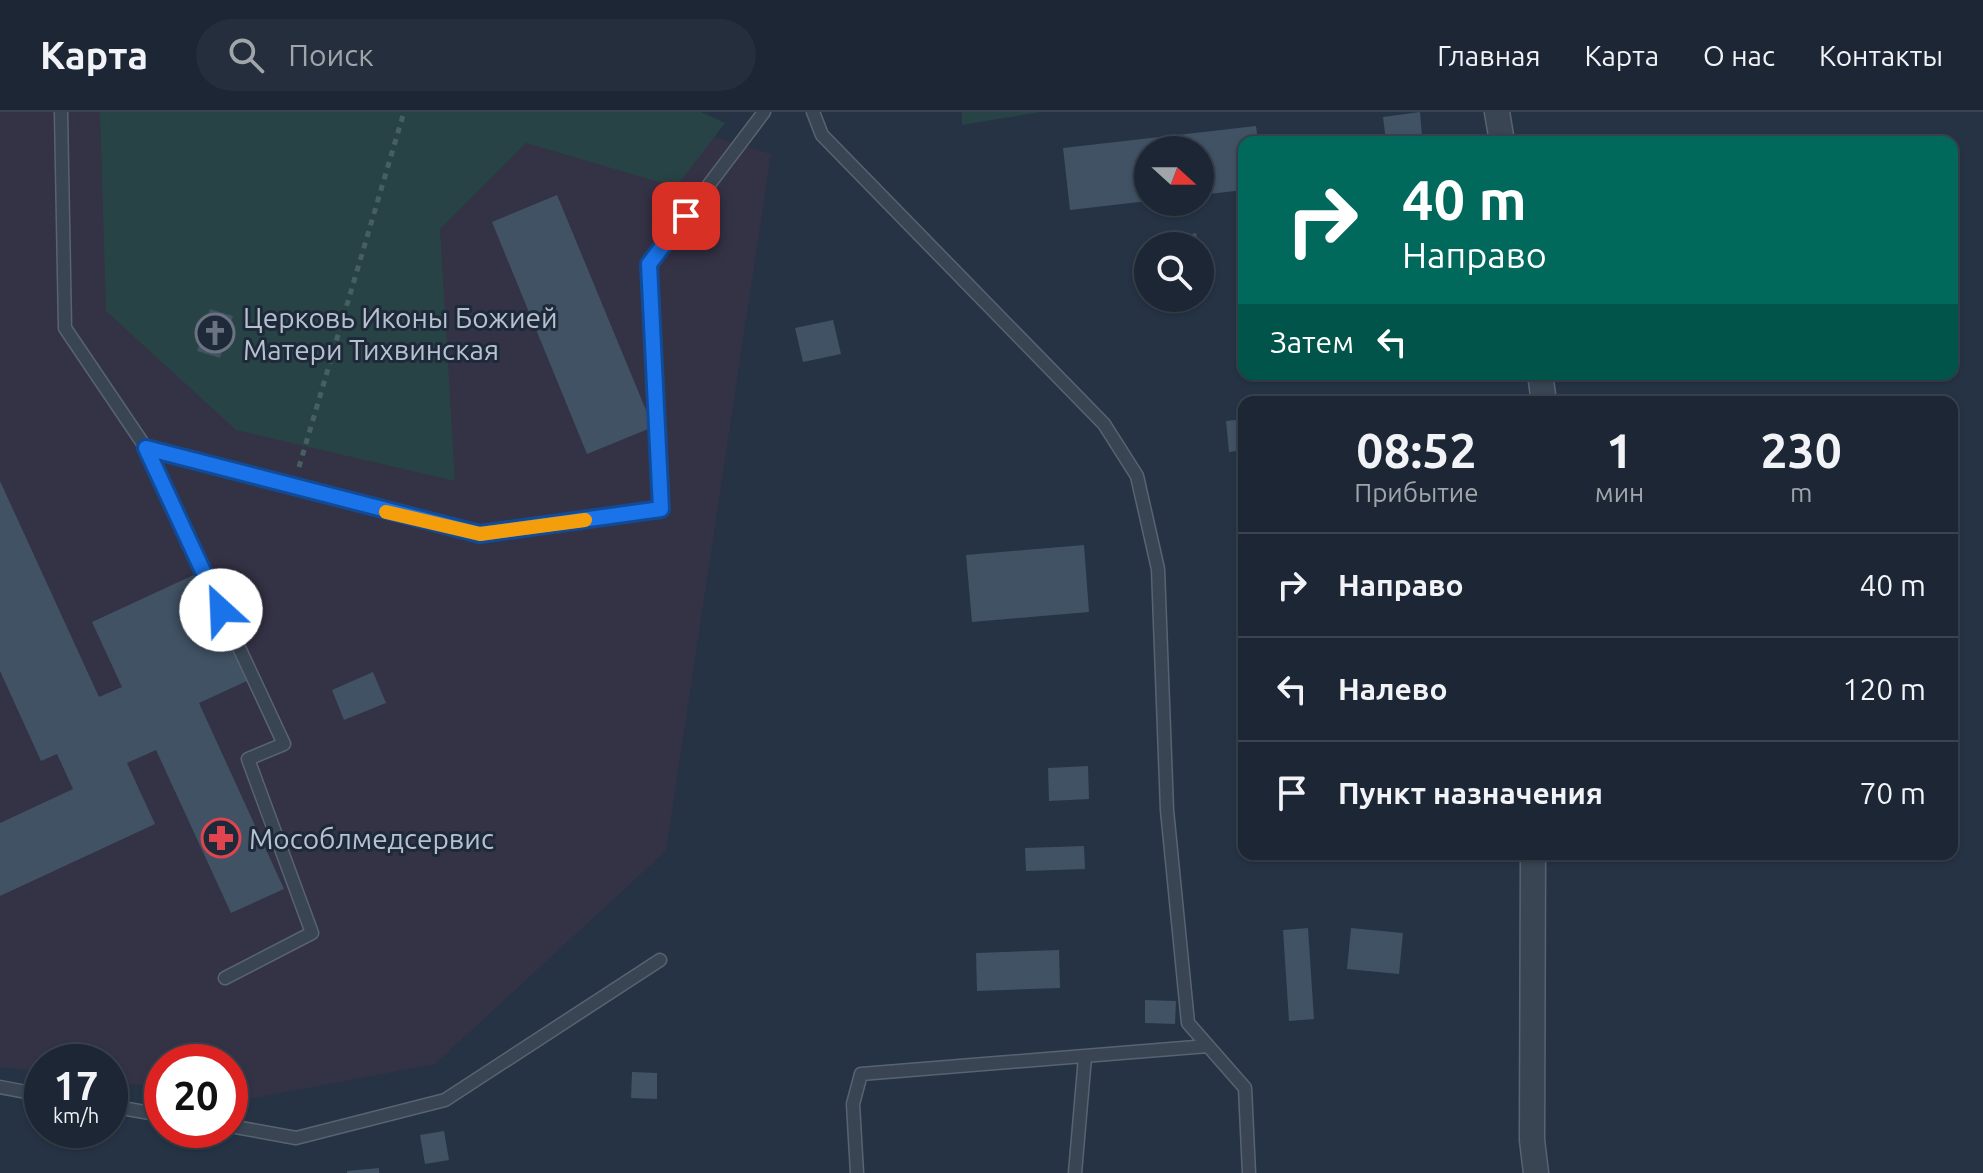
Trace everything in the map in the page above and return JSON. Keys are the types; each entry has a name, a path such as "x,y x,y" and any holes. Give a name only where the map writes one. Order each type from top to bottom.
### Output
{"street":[{"path":"1497,112 1501,136"},
{"path":"1533,860 1532,1140 1536,1173"}],"lane":[{"path":"61,112 65,328 146,448 284,744 248,759 312,933 225,978"},
{"path":"146,448 480,534 661,509 649,264 764,112"},
{"path":"813,112 822,135 1104,424 1137,476 1158,569 1167,810 1188,1023 1245,1088 1249,1173"},
{"path":"248,1129 296,1138 445,1100 660,960"},
{"path":"857,1173 853,1104 861,1074 1208,1046"},
{"path":"1075,1173 1085,1057"},
{"path":"0,1087 24,1092"}],"path":[{"path":"293,487 404,112"}],"shaded area":[{"path":"0,112 632,112 771,154 666,851 435,1064 248,1099 248,1044 144,1044 144,1086 128,1083 128,1044 24,1044 24,1070 0,1067"}],"green space":[{"path":"100,112 701,112 725,123 676,187 526,143 440,229 455,481 236,430 106,311"},
{"path":"962,112 1040,112 962,125"}],"building":[{"path":"1420,112 1422,136 1385,136 1383,117"},
{"path":"1256,126 1257,136 1238,136 1238,191 1214,193 1214,136 1168,136"},
{"path":"1134,140 1134,203 1070,210 1063,148"},
{"path":"557,195 653,427 587,454 492,222"},
{"name":"Церковь Иконы Божией Матери Тихвинская","path":"210,309 233,316 220,358 197,351"},
{"path":"833,320 841,354 803,362 795,328"},
{"path":"1238,420 1238,451 1229,452 1226,421"},
{"path":"0,481 99,697 122,687 92,622 198,573 247,681 199,703 284,889 231,913 156,750 127,763 155,824 0,896 0,823 73,789 57,754 41,761 0,671"},
{"path":"1084,545 1089,612 972,622 966,555"},
{"path":"373,672 386,703 344,720 332,690"},
{"path":"1088,766 1089,799 1049,801 1048,768"},
{"path":"1084,846 1085,869 1026,871 1025,848"},
{"path":"1308,928 1314,1019 1289,1021 1283,930"},
{"path":"1351,928 1403,933 1399,974 1347,969"},
{"path":"1059,950 1060,988 977,991 976,953"},
{"path":"1145,1000 1176,1001 1175,1024 1145,1023"},
{"path":"632,1072 657,1073 657,1099 631,1098"},
{"path":"444,1131 449,1160 425,1164 420,1135"},
{"path":"379,1168 379,1173 347,1173 347,1171"}],"slow traffic":[{"path":"386,512 480,534 585,520"}],"place":[{"name":"Церковь Иконы Божией Матери Тихвинская","path":"215,333"},
{"name":"Мособлмедсервис","path":"221,838"}],"route":[{"path":"221,610 146,448 346,502 480,534 661,509 649,264 686,216"}]}
